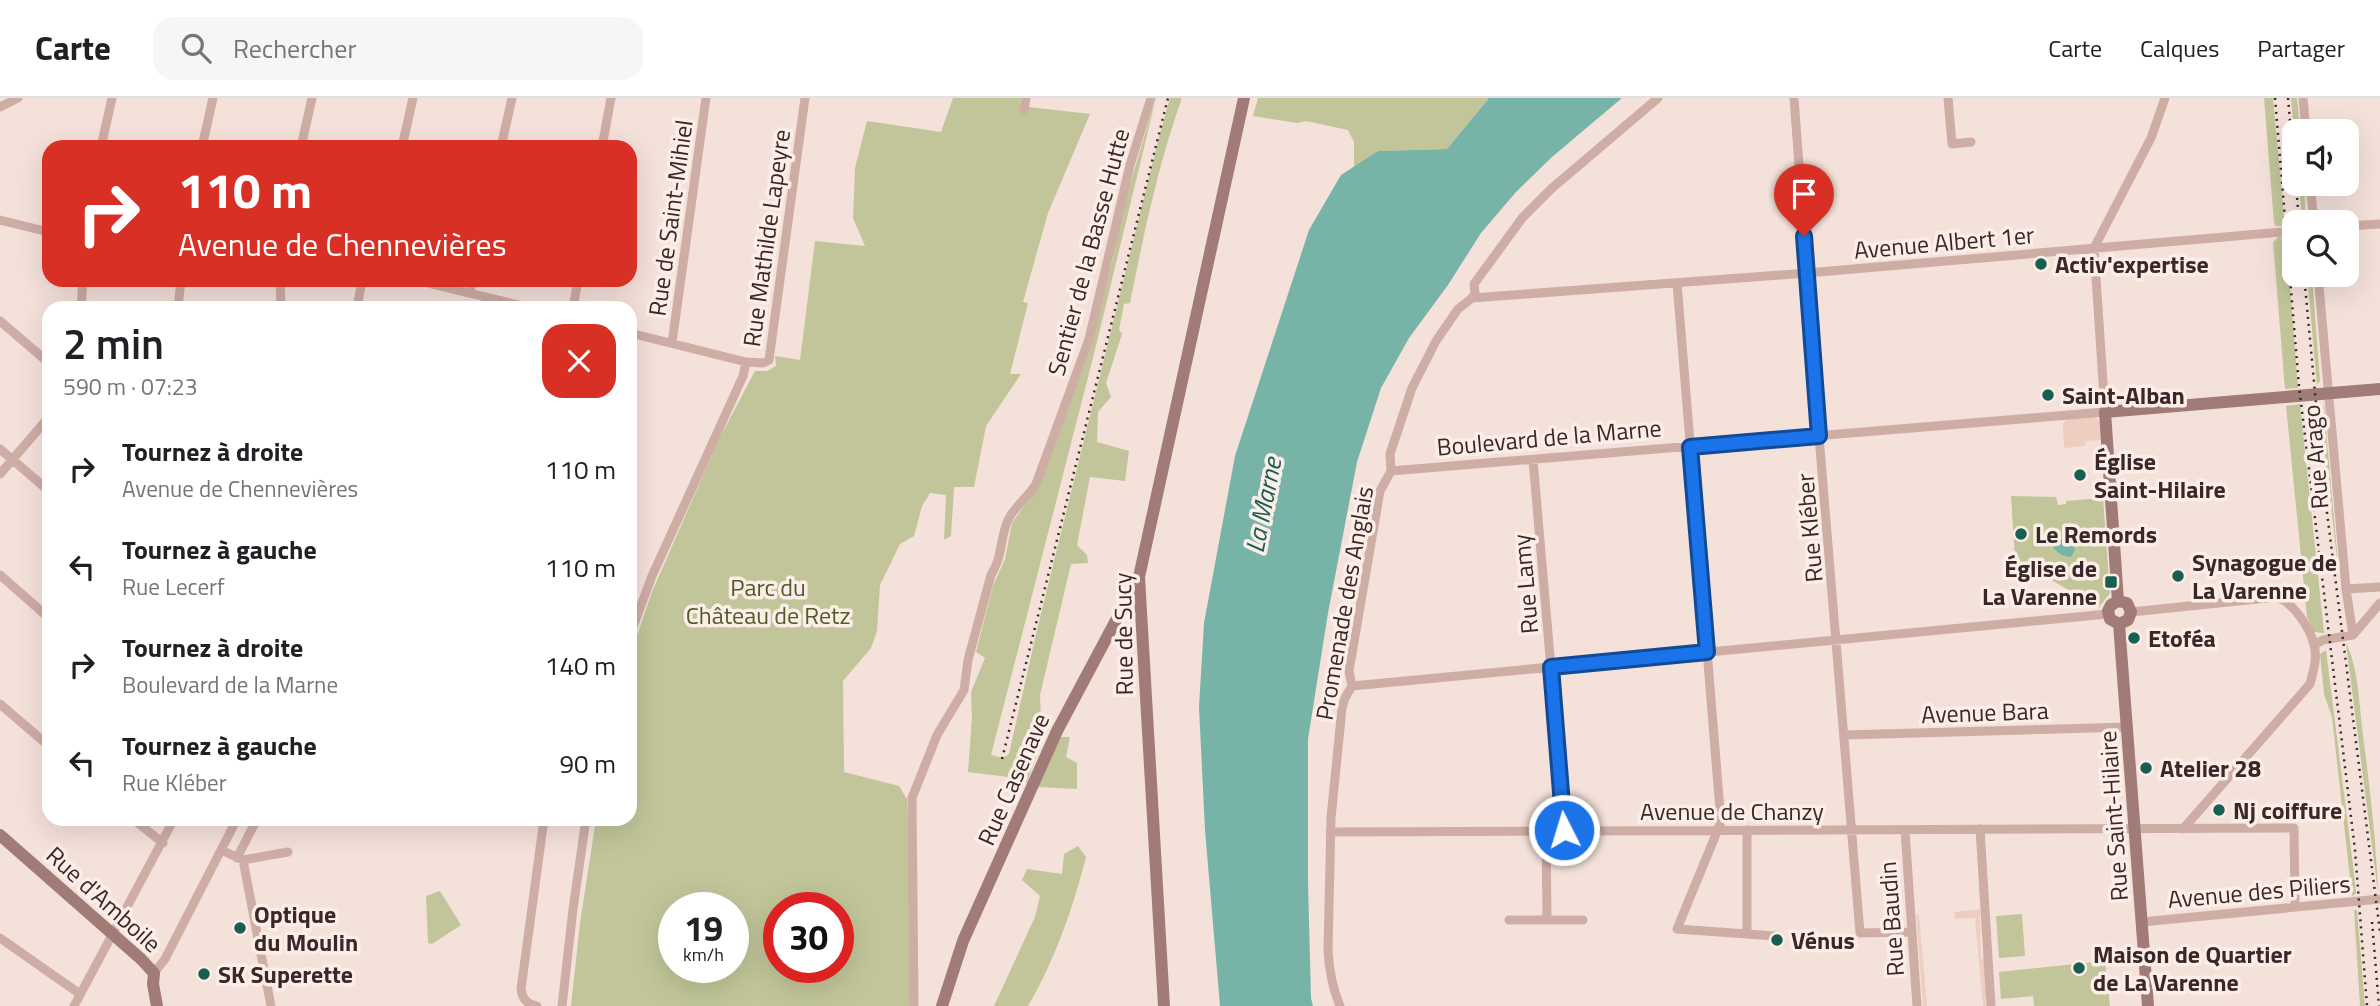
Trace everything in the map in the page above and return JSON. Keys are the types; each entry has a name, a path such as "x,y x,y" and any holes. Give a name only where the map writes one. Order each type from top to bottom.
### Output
{"street":[{"path":"0,107 18,98"},
{"path":"103,140 112,98"},
{"path":"204,140 213,98"},
{"path":"303,140 312,98"},
{"path":"404,140 414,98"},
{"path":"502,140 512,98"},
{"path":"603,140 611,98"},
{"name":"Rue de Saint-Mihiel","path":"672,343 706,98"},
{"name":"Rue Mathilde Lapeyre","path":"746,362 763,363 769,360 806,98"},
{"path":"1024,110 1026,98"},
{"name":"Sentier de la Basse Hutte","path":"915,1006 912,798 937,734 964,690 976,632 1007,522 1036,484 1089,339 1130,165 1151,98"},
{"name":"Rue de Sucy","path":"1164,1006 1139,577 1244,98"},
{"name":"Promenade des Anglais","path":"1340,1006 1329,970 1330,832 1342,709 1352,686 1349,671 1380,491 1391,471 1390,454 1412,388 1436,341 1458,309 1472,299 1475,293 1474,284 1523,217 1551,189 1658,98"},
{"name":"Rue Kléber","path":"1794,98 1860,933 1911,932"},
{"path":"1948,98 1952,144 1971,142"},
{"path":"2118,601 2094,248 2151,138 2165,98"},
{"path":"2304,98 2305,119"},
{"path":"0,220 42,230"},
{"path":"2359,225 2380,223"},
{"name":"Avenue Albert 1er","path":"1472,299 2282,232"},
{"path":"1676,283 1721,822 1676,929 1774,936"},
{"path":"445,287 497,301"},
{"path":"470,293 471,287"},
{"name":"Rue Arago","path":"2319,287 2346,589 2353,635"},
{"path":"0,321 42,357"},
{"path":"637,335 746,362 743,376 652,576 637,616"},
{"name":"Boulevard de la Marne","path":"1391,471 2380,389"},
{"path":"0,474 42,425"},
{"path":"0,449 42,485"},
{"name":"Rue Lamy","path":"1534,460 1564,830"},
{"path":"0,575 42,612"},
{"name":"Rue Casenave","path":"942,1006 963,942 1057,731 1139,577"},
{"path":"2346,589 2380,587"},
{"path":"2131,612 2277,597 2287,601 2295,611 2314,645 2315,662 2310,684 2183,829"},
{"path":"2118,601 2127,603 2131,612 2128,620 2119,624 2110,619 2108,614 2110,606 2118,601"},
{"path":"2314,645 2323,640 2353,635 2380,603"},
{"path":"1352,686 2108,614"},
{"name":"Rue Saint-Hilaire","path":"2119,624 2148,1006"},
{"path":"0,704 42,740"},
{"name":"Avenue Bara","path":"1844,736 2127,727"},
{"path":"142,826 163,843"},
{"path":"74,1006 171,826"},
{"path":"154,973 165,959 233,826"},
{"path":"254,826 240,859 271,1006"},
{"path":"537,1006 531,1006 526,1001 521,989 543,826"},
{"path":"562,1006 585,826"},
{"name":"Avenue de Chanzy","path":"1330,832 2294,828 2295,907"},
{"path":"1980,829 1992,1006"},
{"path":"1546,830 1547,919"},
{"path":"1746,934 1747,830"},
{"name":"Rue Baudin","path":"1905,830 1917,1006"},
{"name":"Rue d'Amboile","path":"0,835 114,934 154,973 157,1006"},
{"path":"221,850 240,859 288,852"},
{"name":"Avenue des Piliers","path":"2143,922 2380,899"},
{"path":"1509,920 1583,920"},
{"path":"0,938 80,994"}],"green space":[{"name":"Parc du Château de Retz","path":"953,98 1021,98 1020,106 1090,114 1048,213 1023,302 1028,303 1010,374 1021,374 986,426 974,487 954,487 951,536 944,540 946,495 930,493 922,506 914,536 900,544 880,585 877,631 871,648 843,681 844,772 899,786 907,799 916,1006 571,1006 595,826 637,826 637,636 652,592 718,441 755,371 767,371 776,366 775,356 800,360 815,241 865,246 853,218 855,168 867,121 941,132"},
{"path":"1156,98 1095,350 991,755 1003,758 1009,754 1036,634 1158,141 1170,98 1182,98 1146,225 1130,303 1124,304 1119,330 1122,334 1106,383 1111,397 1098,412 1097,442 1129,451 1125,481 1090,477 1077,545 1087,555 1088,563 1071,564 1040,695 1041,721 1045,732 1027,783 1016,778 968,772 971,692 985,658 976,652 993,586 1005,559 1012,523 1040,483 1090,349 1113,258 1117,227"},
{"path":"1258,98 1489,98 1447,149 1378,151 1354,168 1354,142 1348,130 1306,121 1297,123 1253,116"},
{"path":"2264,98 2273,98 2284,210 2282,226 2276,226"},
{"path":"2291,98 2297,98 2299,119 2293,119"},
{"path":"2300,196 2305,196 2305,210 2301,210"},
{"path":"2282,237 2282,287 2290,287 2298,388 2285,389 2273,242"},
{"path":"2308,287 2313,287 2320,381 2317,385"},
{"path":"2319,403 2324,406 2339,575"},
{"path":"2300,404 2324,633 2314,632 2307,617 2286,406"},
{"path":"2011,496 2056,497 2058,505 2066,504 2066,501 2103,498 2110,593 2099,607 2078,608 2075,594 2015,558"},
{"path":"2346,643 2357,684 2372,810 2378,893"},
{"path":"2326,650 2353,865 2356,894 2352,896 2332,717 2324,694 2320,654"},
{"path":"1060,737 1070,737 1066,757 1077,763 1077,789 1038,787"},
{"path":"1078,846 1086,857 1081,876 1062,933 1038,988 1028,1006 994,1006 1035,917 1040,896 1022,880 1027,869 1062,874 1064,854"},
{"path":"440,891 461,925 432,944 428,943 426,896"},
{"path":"2354,910 2357,910 2365,1006 2360,1006"},
{"path":"2022,914 2025,956 1999,958 1996,916"},
{"path":"2105,961 2110,1006 2034,1006 2033,996 2001,999 1999,972"}],"shaded area":[{"path":"2095,416 2100,423 2102,440 2085,441 2085,446 2064,448 2063,423 2069,418"},
{"path":"1980,909 1981,959 1984,959 1988,996 1985,998 1986,1006 1983,1006 1975,918 1955,919 1954,912"},
{"path":"1916,915 1919,915 1927,1006 1923,1006"}],"water":[{"name":"La Marne","path":"1489,98 1622,98 1552,157 1516,192 1481,233 1448,285 1409,338 1381,388 1357,462 1328,613 1308,739 1308,882 1313,1006 1220,1006 1205,830 1199,707 1204,623 1235,456 1309,230 1341,175 1378,151 1447,149"},
{"path":"2054,530 2061,539 2073,545 2075,550 2071,557 2058,553 2052,546 2048,533"}],"railway":[{"path":"1002,759 1168,98"},
{"path":"2275,98 2299,386 2355,850 2367,1006"},
{"path":"2288,98 2290,119"},
{"path":"2297,196 2298,210"},
{"path":"2305,287 2324,489 2380,932"},
{"path":"2372,922 2379,1006"}],"place":[{"name":"Activ'expertise","path":"2041,264"},
{"name":"Saint-Alban","path":"2048,395"},
{"name":"Église Saint-Hilaire","path":"2080,475"},
{"name":"Le Remords","path":"2021,534"},
{"name":"Synagogue de La Varenne","path":"2178,576"},
{"name":"Église de La Varenne","path":"2111,582"},
{"name":"Etoféa","path":"2134,638"},
{"name":"Atelier 28","path":"2146,768"},
{"name":"Nj coiffure","path":"2219,810"},
{"name":"Optique du Moulin","path":"240,928"},
{"name":"Vénus","path":"1777,940"},
{"name":"Maison de Quartier de La Varenne","path":"2079,968"},
{"name":"SK Superette","path":"204,974"}],"route":[{"path":"1564,830 1551,667 1707,652 1690,447 1819,436 1804,236"}]}
